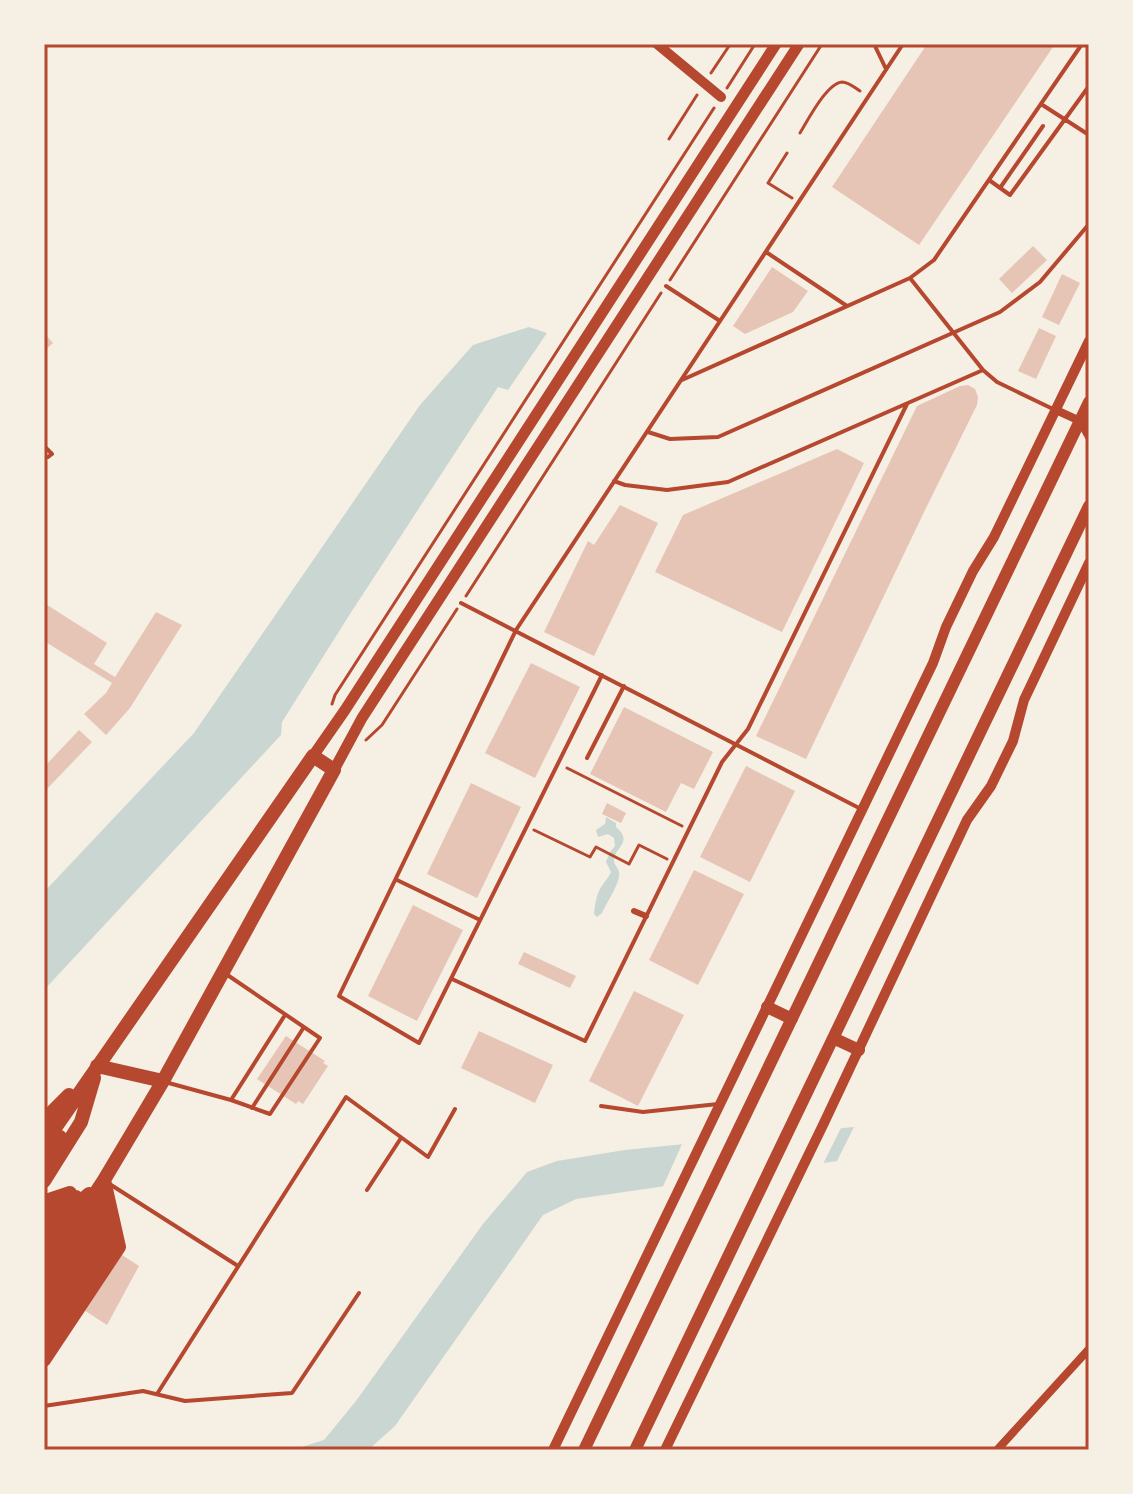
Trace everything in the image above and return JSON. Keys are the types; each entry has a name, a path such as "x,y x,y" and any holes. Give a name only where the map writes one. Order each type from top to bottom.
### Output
{"highway":[{"path":"44,1144 313,756 334,770 163,1081 104,1180 44,1271"},
{"path":"97,1066 163,1081"},
{"path":"44,1111 97,1066"},
{"path":"44,1124 97,1066"},
{"path":"44,1162 72,1118 97,1066"},
{"path":"44,1181 81,1122 97,1066"},
{"path":"44,1208 49,1200 104,1180"},
{"path":"44,1230 59,1207 104,1180"},
{"path":"44,1249 68,1212 104,1180"},
{"path":"44,1294 87,1227 104,1180"},
{"path":"44,1317 98,1234 104,1180"},
{"path":"44,1339 109,1241 104,1180"},
{"path":"44,1360 119,1247 104,1180"}],"main road":[{"path":"313,756 776,44"},
{"path":"334,770 362,718 799,44"},
{"path":"584,1450 1089,402"},
{"path":"635,1450 1089,506"},
{"path":"767,1007 792,1019"},
{"path":"833,1038 859,1050"}],"street":[{"path":"657,44 721,97"},
{"path":"553,1450 933,663 946,627 973,571 994,537 1089,341"},
{"path":"1056,410 1080,421 1089,437"},
{"path":"665,1450 802,1170 967,820 991,786 1013,741 1024,700 1089,563"},
{"path":"634,911 646,916"},
{"path":"997,1450 1089,1349"}],"lane":[{"path":"874,44 886,69"},
{"path":"602,675 419,1043 339,996 516,630 903,44"},
{"path":"681,381 910,278 934,260 1082,44"},
{"path":"989,180 1010,195 1089,86"},
{"path":"1041,104 1089,135"},
{"path":"1000,188 1043,126"},
{"path":"647,432 670,439 718,437 1000,312 1040,282 1089,224"},
{"path":"766,252 847,306"},
{"path":"910,278 983,370 997,382 1056,410"},
{"path":"666,286 720,321"},
{"path":"614,481 667,490 728,482 983,370"},
{"path":"452,978 585,1041 722,762 748,729 907,404"},
{"path":"44,446 52,454 48,457"},
{"path":"461,603 862,809"},
{"path":"587,758 624,686"},
{"path":"397,880 480,920"},
{"path":"163,1081 270,1114 320,1038 222,972"},
{"path":"231,1100 285,1015"},
{"path":"252,1108 304,1027"},
{"path":"157,1394 346,1097 428,1157 455,1109"},
{"path":"601,1106 643,1112 720,1104"},
{"path":"367,1190 401,1138"},
{"path":"104,1180 238,1266"},
{"path":"44,1406 143,1391 185,1401 292,1393 359,1293"}],"path":[{"path":"331,707 335,695 755,44"},
{"path":"363,743 382,725 822,44"},
{"path":"710,74 729,46"},
{"path":"800,133 833,85 842,82 850,84 868,96"},
{"path":"669,139 698,95"},
{"path":"787,153 768,183 798,202"},
{"path":"558,764 689,829"},
{"path":"527,826 590,857 596,847 629,864 639,845 673,862"}],"shaded area":[{"path":"529,327 547,333 508,390 498,387 282,722 281,735 44,990 44,892 194,733 420,405 473,345"},
{"path":"606,817 616,823 623,841 614,860 619,872 618,881 597,917 594,914 597,898 611,872 606,862 615,846 614,838 608,834 598,837 596,830 605,824"},
{"path":"854,1127 837,1161 576,1199 543,1215 395,1426 368,1450 292,1450 324,1440 356,1401 483,1224 527,1172 557,1161 625,1150"}],"pier":[{"path":"843,1124 822,1166 661,1191 682,1144"}],"building":[{"path":"927,44 1055,44 919,245 832,187"},
{"path":"1033,246 1047,260 1012,293 999,279"},
{"path":"772,267 808,291 793,312 745,334 733,326"},
{"path":"1062,274 1080,283 1059,325 1042,317"},
{"path":"1039,328 1056,336 1036,379 1018,371"},
{"path":"44,333 53,343 44,351"},
{"path":"968,385 975,389 977,405 806,759 756,736 917,406"},
{"path":"837,449 864,463 782,632 655,572 683,515"},
{"path":"620,505 658,523 594,656 544,632 588,541 594,545"},
{"path":"44,603 107,643 94,664 115,677 156,612 182,625 130,708 106,735 84,714 112,683 44,641"},
{"path":"531,663 580,687 535,778 485,753"},
{"path":"624,707 713,752 694,789 681,783 666,812 590,774"},
{"path":"79,730 92,742 44,792 44,767"},
{"path":"746,766 795,791 750,882 700,857"},
{"path":"471,783 521,807 477,898 427,874"},
{"path":"607,803 626,813 621,823 602,814"},
{"path":"694,870 744,894 698,985 649,960"},
{"path":"413,905 463,930 417,1021 368,996"},
{"path":"524,952 576,976 570,988 518,964"},
{"path":"634,991 684,1015 638,1106 589,1081"},
{"path":"479,1031 553,1065 535,1103 461,1068"},
{"path":"286,1036 328,1066 303,1104 298,1101 296,1104 257,1079"},
{"path":"44,1204 139,1266 107,1325 44,1284"}]}
